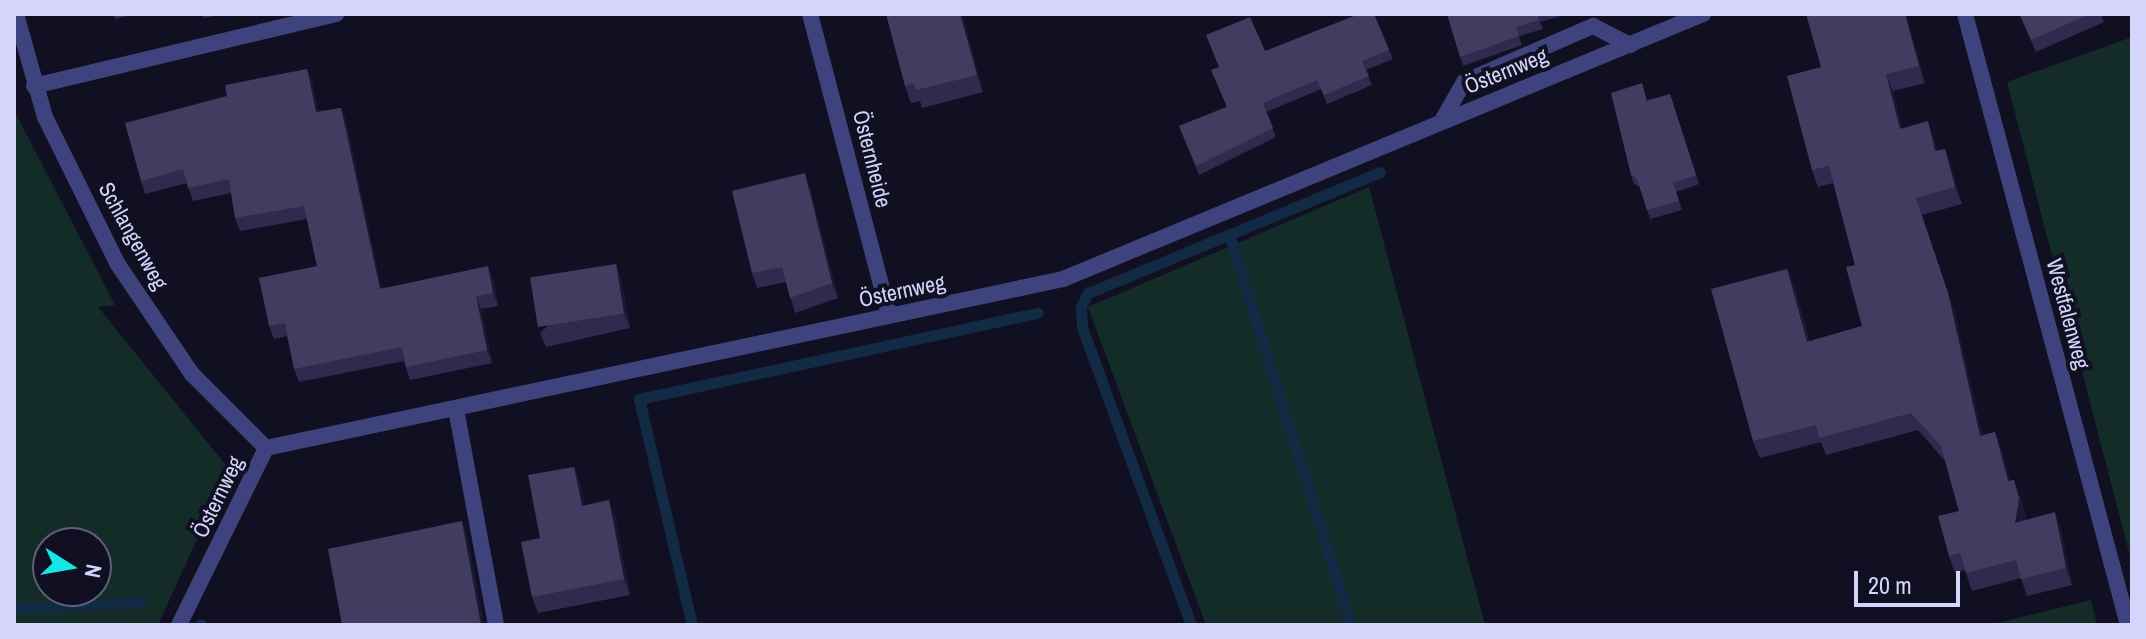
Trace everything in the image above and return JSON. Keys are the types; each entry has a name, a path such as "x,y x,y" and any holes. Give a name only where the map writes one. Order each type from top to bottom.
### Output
{"street":[{"name":"Schlangenweg","path":"16,14 34,86 117,263 192,374 266,448"},
{"path":"34,86 337,14"},
{"name":"Östernheide","path":"810,14 889,316"},
{"name":"Östernweg","path":"179,625 266,448 1063,279 1443,119 1703,14"},
{"name":"Westfalenweg","path":"1965,14 2128,625"},
{"path":"1443,119 1464,82 1593,26 1630,45"},
{"path":"456,409 496,625"}],"green space":[{"path":"2132,37 2132,564 2007,82"},
{"path":"14,110 115,305 98,307 229,469 158,625 14,625"},
{"path":"1369,187 1485,625 1206,625 1088,307"},
{"path":"2091,600 2097,625 1989,625"}],"building":[{"path":"886,14 960,14 977,75 916,90 914,83 905,86"},
{"path":"1359,14 1374,14 1389,50 1362,61 1369,76 1324,95 1317,80 1263,103 1273,128 1196,166 1179,126 1227,107 1211,70 1219,67 1206,35 1250,17 1265,51"},
{"path":"1447,14 1537,14 1539,20 1516,27 1519,36 1460,57"},
{"path":"1806,14 1905,14 1919,66 1886,74 1900,129 1928,121 1935,151 1945,149 1955,187 1916,198 1948,293 1980,436 1995,432 2008,481 2014,480 2019,499 2015,523 2055,512 2066,568 2021,579 2016,560 1966,573 1960,553 1949,556 1938,516 1959,511 1941,446 1911,413 1819,438 1816,425 1753,441 1711,289 1787,269 1807,342 1862,326 1846,267 1855,265 1829,166 1812,170 1787,76 1821,67"},
{"path":"2020,14 2090,14 2031,40"},
{"path":"307,69 316,112 341,108 380,289 488,266 493,293 476,296 487,350 406,367 402,347 294,369 285,323 269,326 259,278 317,266 304,206 235,218 229,179 188,188 183,169 141,181 125,123 227,96 225,85"},
{"path":"1642,83 1647,101 1670,94 1696,175 1673,183 1679,201 1647,210 1637,179 1631,175 1611,93"},
{"path":"805,173 832,283 790,298 782,267 752,273 732,191"},
{"path":"616,264 624,313 538,327 530,278"},
{"path":"574,467 582,506 609,500 624,579 532,597 521,542 540,538 528,475"},
{"path":"462,521 481,625 342,625 328,549"}],"waterway":[{"path":"1191,625 1082,327 1081,306 1088,293 1380,172"},
{"path":"1229,234 1351,625"},
{"path":"692,625 639,399 1038,313"},
{"path":"14,608 141,602"}]}
